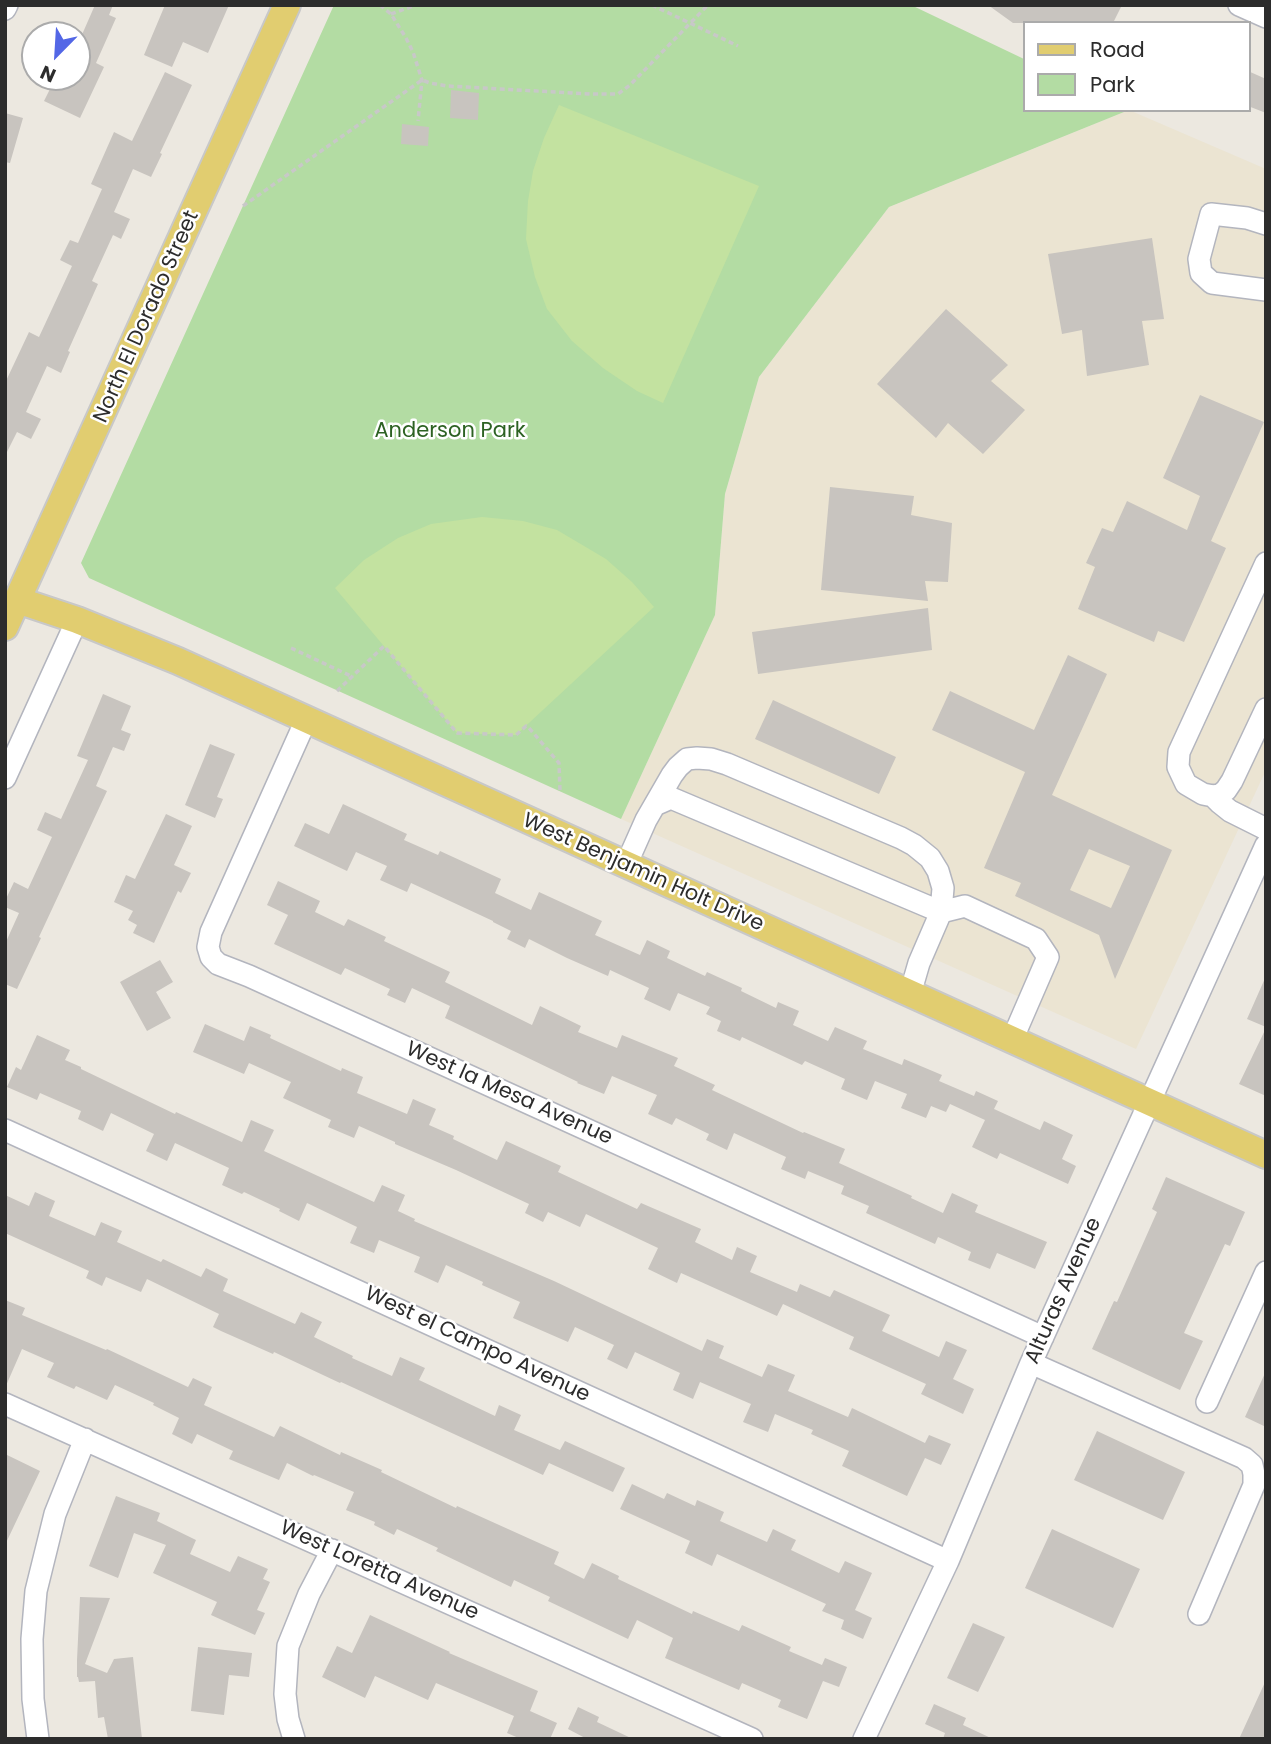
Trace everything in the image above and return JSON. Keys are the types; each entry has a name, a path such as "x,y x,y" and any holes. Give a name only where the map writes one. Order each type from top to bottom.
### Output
{"main road":[{"name":"North El Dorado Street","path":"5,627 11,597 58,515 287,5"},
{"name":"West Benjamin Holt Drive","path":"11,597 77,620 178,662 1266,1155"}],"street":[{"path":"1239,5 1266,18"},
{"path":"1266,224 1247,218 1211,214 1199,260 1201,273 1212,284 1266,290"},
{"path":"1266,564 1179,752 1178,767 1186,784 1203,794 1213,796 1226,790 1266,709"},
{"path":"5,778 77,620"},
{"name":"West la Mesa Avenue","path":"306,720 211,932 208,947 211,957 218,964 1043,1337"},
{"path":"626,865 646,820 672,775 687,759 697,758 727,764 914,845 930,858 938,871 943,888 941,912 919,962 910,994"},
{"path":"1213,796 1230,811 1266,829"},
{"path":"655,805 671,798 941,912 965,906 1036,939 1048,957 1012,1040"},
{"name":"Alturas Avenue","path":"864,1739 948,1561 1031,1363 1266,845"},
{"name":"West el Campo Avenue","path":"5,1130 948,1561"},
{"path":"1207,1402 1266,1272"},
{"path":"1031,1363 1244,1458 1252,1465 1254,1485 1199,1614"},
{"name":"West Loretta Avenue","path":"5,1404 752,1739"},
{"path":"38,1739 33,1699 32,1639 36,1591 55,1514 85,1439"},
{"path":"294,1739 285,1693 286,1662 292,1632 332,1550"}],"path":[{"path":"380,5 391,14 413,52 422,80 418,121"},
{"path":"391,14 416,5"},
{"path":"652,5 738,46"},
{"path":"422,80 447,86 618,94 631,85 708,5"},
{"path":"243,206 422,80"},
{"path":"338,691 384,646 457,733 516,735 526,726 529,728 559,763 560,791"},
{"path":"290,648 352,677"}],"shaded area":[{"path":"1124,112 1134,112 1266,169 1266,770 1136,1049 621,819 715,615 725,494 759,377 889,207"}],"green space":[{"name":"Anderson Park","path":"334,5 911,5 1023,59 1023,112 1124,112 889,207 759,377 725,494 715,615 621,819 89,578 81,563"},
{"path":"559,105 759,186 663,403 637,391 603,368 572,341 547,309 535,277 526,239 528,201 533,171"},
{"path":"482,517 523,521 557,530 606,559 632,582 654,607 516,735 457,733 335,588 364,560 398,538 431,524"}],"building":[{"path":"95,5 113,5 109,15 116,18 96,63 104,67 80,118 44,101 49,91 91,91 91,21 88,21"},
{"path":"165,5 229,5 208,53 183,42 172,67 144,55"},
{"path":"988,5 1122,5 1114,21 1013,23"},
{"path":"165,72 192,85 151,177 133,169 114,212 130,219 121,239 113,235 92,281 98,284 61,373 47,366 26,412 41,419 31,439 17,432 5,456 5,383 29,332 39,337 72,266 60,260 70,240 78,243 102,189 91,184 114,132 132,141"},
{"path":"1250,72 1266,79 1266,113 1250,107"},
{"path":"451,90 479,93 478,120 450,118"},
{"path":"5,113 23,118 10,163 5,162"},
{"path":"402,124 429,127 428,146 401,144"},
{"path":"1152,238 1164,319 1142,321 1149,365 1087,376 1082,330 1062,334 1048,254"},
{"path":"946,309 1008,365 991,381 1025,410 983,454 948,423 936,438 877,384"},
{"path":"1200,395 1264,422 1211,541 1226,548 1184,642 1158,631 1154,642 1078,609 1095,567 1086,563 1102,528 1113,532 1127,501 1187,530 1200,496 1163,478"},
{"path":"830,487 914,496 911,515 952,523 948,582 925,581 928,601 821,590"},
{"path":"928,608 932,650 758,674 752,632"},
{"path":"1068,655 1107,674 1052,795 1172,850 1115,979 1099,935 1015,896 1021,883 984,868 1025,772 932,730 950,691 1034,730","holes":["1089,849 1130,866 1111,908 1070,890"]},
{"path":"103,694 131,706 121,730 131,734 124,751 113,747 96,786 107,791 17,989 5,984 5,944 19,913 5,907 5,901 14,882 28,889 52,837 37,830 45,812 61,819 88,760 77,756"},
{"path":"773,700 896,757 879,794 755,739"},
{"path":"210,744 235,754 217,797 223,799 215,818 185,805"},
{"path":"343,804 407,834 404,840 438,855 440,851 501,879 495,893 531,910 539,892 602,921 595,935 640,955 647,940 670,951 667,958 705,976 707,972 776,1008 778,1002 799,1011 793,1025 828,1041 835,1027 867,1041 863,1049 902,1065 904,1059 942,1075 939,1081 974,1096 976,1091 998,1101 994,1109 1040,1130 1044,1121 1073,1135 1062,1159 1076,1166 1068,1184 1000,1153 997,1159 972,1147 985,1120 950,1104 946,1112 931,1106 926,1118 901,1108 907,1094 875,1081 867,1100 841,1089 845,1079 805,1061 802,1065 742,1037 740,1041 717,1031 721,1021 706,1014 710,1007 678,993 670,1011 644,999 649,988 610,970 608,976 529,939 525,948 507,939 511,931 493,921 411,883 407,892 380,880 387,866 356,852 347,871 294,846 305,823 329,834"},
{"path":"166,814 192,826 174,865 191,873 181,893 178,891 154,943 133,933 137,925 128,920 133,911 114,902 126,875 135,879"},
{"path":"278,881 320,901 315,912 344,926 348,919 386,937 384,941 450,972 445,982 532,1025 540,1006 581,1026 578,1032 617,1048 622,1035 678,1058 674,1066 715,1085 712,1090 803,1133 845,1149 839,1163 912,1196 911,1198 943,1213 952,1193 978,1205 975,1212 1047,1242 1035,1269 997,1253 990,1269 968,1260 971,1252 938,1237 935,1244 866,1213 869,1206 841,1194 844,1186 808,1171 805,1179 781,1169 786,1157 734,1133 727,1150 706,1140 709,1134 676,1118 672,1125 648,1114 657,1095 612,1076 604,1094 445,1018 450,1006 412,988 405,1003 387,995 390,989 345,968 341,975 274,944 288,915 267,905"},
{"path":"160,960 173,982 156,992 171,1018 147,1031 120,982"},
{"path":"1266,976 1266,1027 1247,1019"},
{"path":"205,1024 244,1041 250,1026 341,1071 342,1068 363,1077 357,1093 407,1114 413,1099 436,1109 429,1125 497,1160 506,1141 561,1166 558,1172 637,1209 641,1203 701,1229 695,1242 732,1260 737,1247 757,1256 750,1272 797,1292 800,1284 830,1297 834,1290 890,1315 882,1331 939,1357 946,1341 967,1350 953,1379 974,1389 963,1414 921,1394 926,1384 849,1349 854,1337 783,1304 777,1316 681,1273 677,1283 648,1269 658,1248 586,1214 580,1227 548,1212 543,1222 525,1213 529,1204 359,1126 354,1138 328,1127 331,1120 283,1098 291,1082 249,1063 244,1074 193,1052"},
{"path":"1266,1028 1266,1096 1239,1084"},
{"path":"37,1035 70,1050 65,1060 81,1069 175,1114 176,1112 242,1142 251,1120 274,1130 264,1151 374,1202 382,1185 405,1195 398,1211 415,1219 414,1221 554,1281 702,1351 707,1339 724,1346 719,1358 762,1377 768,1364 795,1375 788,1391 848,1417 852,1408 925,1443 929,1435 951,1444 941,1465 925,1458 907,1496 842,1466 849,1451 811,1434 813,1430 775,1414 768,1432 743,1422 751,1404 700,1382 693,1399 673,1390 680,1373 635,1352 627,1369 607,1359 614,1345 575,1327 568,1342 513,1318 520,1302 446,1265 438,1283 414,1272 420,1257 379,1240 374,1253 350,1243 357,1227 307,1203 299,1221 244,1192 242,1194 222,1185 229,1168 175,1143 167,1161 146,1151 154,1134 111,1113 103,1131 78,1119 81,1111 40,1093 37,1100 7,1087 16,1067 21,1070"},
{"path":"1166,1177 1245,1212 1230,1246 1225,1244 1184,1333 1203,1341 1180,1390 1092,1349 1114,1301 1117,1302 1157,1212 1152,1209"},
{"path":"35,1192 55,1201 49,1216 95,1236 101,1222 122,1231 117,1242 201,1277 206,1268 228,1279 223,1291 295,1324 301,1312 322,1322 314,1337 353,1356 352,1358 392,1376 400,1357 425,1368 419,1380 495,1416 499,1405 521,1415 514,1430 560,1450 565,1441 625,1468 613,1492 549,1463 543,1475 274,1352 273,1354 221,1331 213,1327 219,1314 147,1279 141,1292 106,1277 102,1286 86,1278 89,1271 5,1233 5,1195 29,1206"},
{"path":"5,1300 25,1308 22,1315 107,1349 188,1387 193,1378 212,1387 204,1405 274,1437 280,1426 340,1455 341,1452 382,1470 381,1472 456,1508 457,1506 559,1552 554,1564 584,1579 592,1563 619,1576 618,1579 692,1614 693,1611 739,1631 742,1625 791,1647 789,1651 822,1665 825,1658 847,1667 839,1687 823,1681 807,1719 778,1707 781,1700 742,1683 739,1690 665,1658 673,1638 637,1620 628,1639 548,1601 550,1597 514,1580 511,1587 436,1551 438,1548 397,1529 394,1535 374,1525 375,1522 346,1510 354,1492 287,1463 279,1480 229,1459 233,1451 197,1434 192,1444 172,1434 179,1418 115,1385 107,1400 47,1377 54,1363 22,1349 5,1388"},
{"path":"1266,1371 1266,1427 1245,1417"},
{"path":"1097,1431 1185,1472 1163,1520 1074,1480"},
{"path":"5,1454 40,1471 5,1545"},
{"path":"632,1484 664,1499 667,1493 695,1506 697,1500 724,1512 720,1521 767,1542 773,1529 796,1540 791,1550 839,1573 845,1561 872,1573 855,1610 872,1618 863,1639 841,1629 844,1620 822,1611 826,1604 717,1554 712,1566 685,1553 690,1541 620,1509"},
{"path":"116,1496 160,1513 157,1521 196,1540 190,1554 230,1572 238,1556 268,1569 263,1579 270,1582 257,1610 265,1613 255,1635 211,1615 217,1602 153,1573 166,1545 134,1533 118,1578 89,1566"},
{"path":"1052,1529 1140,1569 1113,1628 1025,1588"},
{"path":"80,1597 110,1598 85,1664 107,1673 114,1659 133,1657 142,1739 108,1739 104,1717 98,1718 95,1681 79,1682 77,1660"},
{"path":"370,1615 538,1691 530,1711 557,1723 550,1739 521,1739 507,1733 514,1716 436,1683 428,1700 375,1676 365,1698 322,1677 337,1646 352,1653"},
{"path":"973,1623 1005,1637 978,1692 947,1678"},
{"path":"198,1647 252,1653 249,1677 229,1675 224,1715 191,1711"},
{"path":"1266,1680 1266,1739 1239,1739 1250,1715"},
{"path":"934,1704 966,1718 963,1725 993,1739 943,1739 945,1733 925,1724"},
{"path":"578,1707 599,1717 597,1722 633,1739 587,1739 568,1729"}]}
